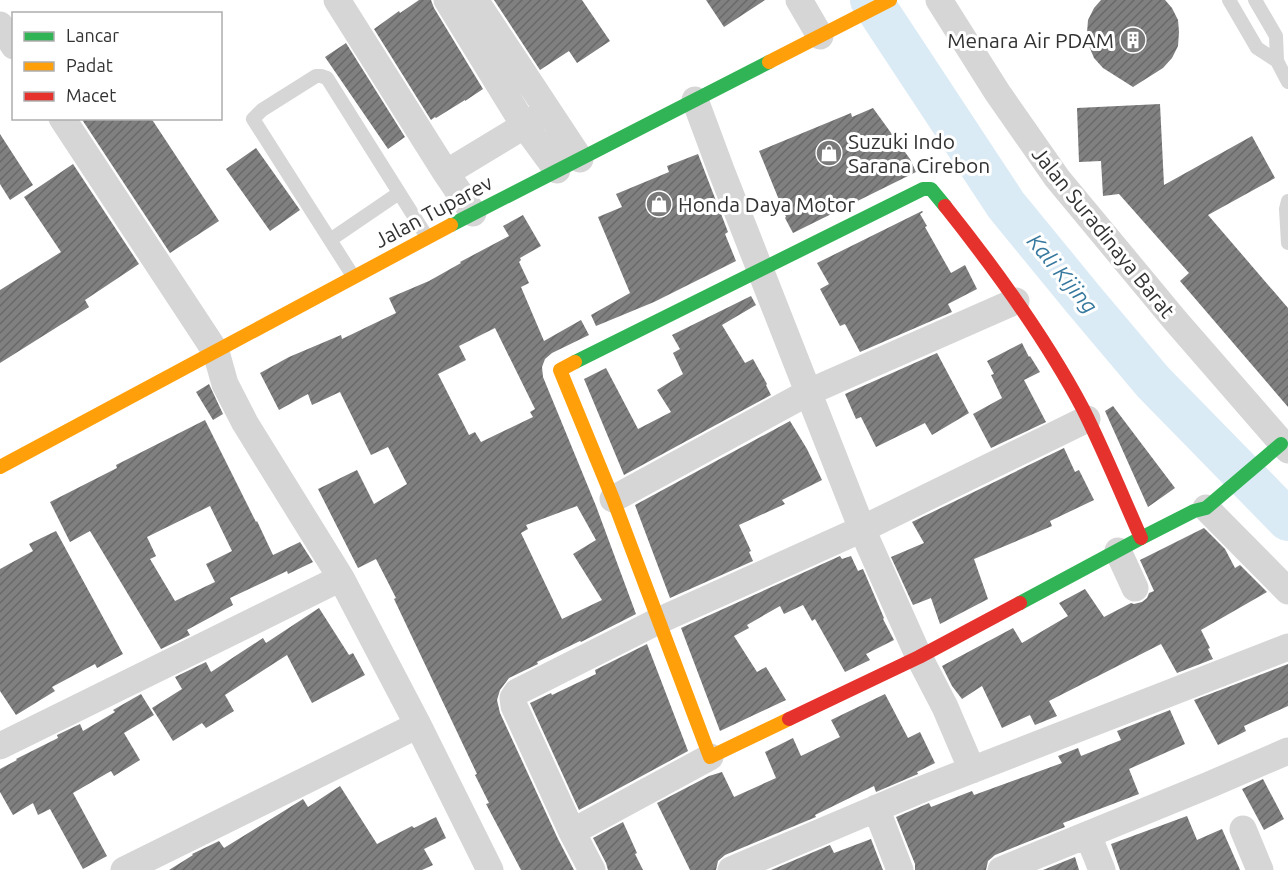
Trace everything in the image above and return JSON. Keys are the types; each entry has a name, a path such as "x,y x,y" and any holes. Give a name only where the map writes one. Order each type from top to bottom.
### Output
{"street":[{"path":"337,0 473,213"},
{"path":"447,0 524,125 568,165"},
{"path":"475,0 548,111 568,165"},
{"path":"799,0 824,34"},
{"name":"Jalan Tuparev","path":"0,467 427,237 890,0"},
{"name":"Jalan Suradinaya Barat","path":"939,0 997,92 1057,178 1283,447"},
{"path":"0,25 12,43"},
{"path":"695,100 862,529 972,770"},
{"path":"446,173 548,111"},
{"path":"63,120 216,352 225,384 245,423 341,578 490,870"},
{"path":"710,757 613,499 560,370 923,189 931,189 979,248 1044,342 1087,419 1141,538"},
{"path":"613,499 809,392 1016,302"},
{"path":"592,870 514,706 514,695 658,621 862,529 1087,419"},
{"path":"572,832 710,757 919,657 1141,538 1211,504 1283,447"},
{"path":"1211,504 1288,591"},
{"path":"1118,551 1135,588"},
{"path":"0,746 341,578"},
{"path":"736,869 876,808 1288,647"},
{"path":"124,870 418,725"},
{"path":"1001,870 1288,751"},
{"path":"876,808 900,870"},
{"path":"1243,829 1260,870"},
{"path":"1088,835 1102,870"}],"lane":[{"path":"1229,0 1257,48 1277,61"},
{"path":"1255,0 1276,36 1277,61 1288,82"},
{"path":"354,276 253,119 262,110 316,76 327,78 427,237"},
{"path":"330,240 399,192"},
{"path":"1288,201 1286,209 1288,243"}],"building":[{"path":"419,0 431,0 483,89 431,120 374,29"},
{"path":"494,0 582,0 610,41 577,63 569,51 540,70"},
{"path":"706,0 765,0 724,27"},
{"name":"Menara Air PDAM","path":"1101,0 1165,0 1178,20 1178,46 1172,58 1163,68 1133,87 1103,68 1094,58 1089,46 1088,20"},
{"path":"346,43 405,137 388,149 325,57"},
{"path":"1160,104 1164,185 1252,136 1275,178 1208,215 1288,308 1288,407 1180,281 1189,273 1119,194 1103,196 1101,161 1079,162 1077,108"},
{"path":"873,108 910,159 916,172 793,233 759,151 851,113 852,117"},
{"path":"82,120 152,120 219,221 170,253"},
{"path":"0,134 33,185 10,200 0,184"},
{"path":"256,148 300,210 270,231 226,169"},
{"path":"698,154 728,232 725,234 736,261 654,302 596,326 591,315 630,293 598,217 622,207 616,194 669,172 667,166"},
{"path":"73,164 139,264 85,300 89,307 0,363 0,290 61,252 24,197"},
{"path":"922,211 920,214 927,226 925,227 951,273 965,265 977,289 948,304 952,312 860,352 845,324 840,326 820,289 829,284 817,263"},
{"path":"523,215 541,246 520,258 519,262 529,283 521,287 544,341 581,320 589,335 552,353 545,359 542,367 543,377 596,506 636,614 509,678 500,690 497,700 500,713 574,870 521,870 486,804 489,803 475,775 477,774 376,559 358,568 318,489 357,470 374,504 407,484 388,447 371,455 340,392 312,405 308,394 279,410 260,373 289,357 341,335 342,339 396,313 389,298 429,281 509,236 503,226","holes":["495,328 535,409 530,412 533,417 481,442 475,432 469,435 438,374 466,360 459,346","577,506 596,540 573,554 602,600 562,619 521,533 528,529 526,525"]},
{"path":"751,296 756,305 722,325 745,363 753,359 771,395 624,475 584,379 606,368 638,429 671,412 657,390 683,374 673,353 680,349 672,335"},
{"path":"1022,343 1040,372 1024,380 1046,422 991,448 973,414 1002,398 987,361"},
{"path":"937,353 969,413 932,435 925,423 876,447 861,417 856,419 845,394"},
{"path":"209,384 223,414 213,420 196,392"},
{"path":"1113,406 1175,488 1148,507 1105,411"},
{"path":"205,420 273,555 300,542 313,562 288,574 287,571 230,598 233,605 187,630 190,635 161,649 90,531 70,542 50,502 117,468 116,465","holes":["210,506 232,551 206,564 215,582 175,601 150,559 156,556 147,537"]},
{"path":"790,421 822,480 782,500 785,504 739,525 753,561 670,598 635,505"},
{"path":"1064,448 1075,472 1079,470 1094,500 1050,521 1052,526 974,559 988,599 940,624 931,598 913,605 891,557 924,543 912,522"},
{"path":"1204,528 1225,549 1235,568 1240,565 1267,592 1201,630 1213,659 1177,673 1161,644 1049,701 1057,716 1035,725 1030,715 1002,728 982,686 962,699 952,686 942,666 1013,628 1022,643 1068,616 1059,603 1085,589 1104,617 1131,603 1142,602 1149,593 1154,591 1140,560"},
{"path":"56,531 123,654 97,668 95,664 52,687 55,691 16,715 0,691 0,569 33,551 29,544"},
{"path":"840,556 842,559 851,556 858,571 863,569 894,640 866,654 870,660 845,672 815,619 812,621 803,605 784,614 780,606 747,625 749,628 734,636 757,672 766,667 786,700 720,731 681,628"},
{"path":"319,608 349,655 353,653 365,675 312,703 287,655 225,695 234,711 206,728 202,723 173,741 152,708 182,689 175,677 206,662 211,672 263,638 266,643"},
{"path":"647,644 688,751 579,810 530,703 596,674 595,670"},
{"path":"1288,664 1288,706 1244,726 1246,731 1218,745 1194,700"},
{"path":"141,694 154,715 124,733 140,760 114,776 111,771 73,793 107,856 83,869 50,809 38,815 33,803 13,815 0,792 0,769 80,724 83,731"},
{"path":"885,694 908,738 920,732 935,763 917,772 918,774 876,792 874,786 815,815 816,817 725,855 718,861 716,870 690,870 657,803 709,776 722,772 734,797 776,778 765,752 793,738 801,756 840,737 831,720"},
{"path":"1170,710 1185,744 1129,769 1139,794 1063,823 1065,827 995,855 988,861 986,870 915,870 915,864 896,817 929,803 931,807 972,791 974,795 1062,763 1058,756 1078,748 1081,756 1121,740 1117,731"},
{"path":"1263,779 1284,819 1264,830 1242,789"},
{"path":"340,786 377,844 412,826 414,828 436,817 446,838 424,849 433,865 422,870 169,870 192,854 219,841 224,848 303,799 308,807"},
{"path":"1187,816 1197,840 1222,829 1240,870 1120,870 1111,844"},
{"path":"623,822 643,870 608,870 593,838"},
{"path":"871,839 883,870 771,870 830,845 834,853"},
{"path":"1075,857 1079,870 1043,870"}],"waterway":[{"name":"Kali Kijing","path":"871,0 1006,205 1153,382 1288,520"}],"traffic: fast":[{"path":"451,225 769,62"},
{"path":"575,362 923,189 931,189 945,206"},
{"path":"1020,603 1141,538 1194,511 1206,508 1281,444"}],"traffic: slow":[{"path":"769,62 890,0"},
{"path":"0,467 451,225"},
{"path":"575,362 560,370 613,499 710,757 789,719"}],"traffic: jam":[{"path":"945,206 983,255 1053,356 1083,409 1141,538"},
{"path":"789,719 919,657 1020,603"}],"place":[{"name":"Menara Air PDAM","path":"1133,40"},
{"name":"Suzuki Indo Sarana Cirebon","path":"829,153"},
{"name":"Honda Daya Motor","path":"659,204"}]}
